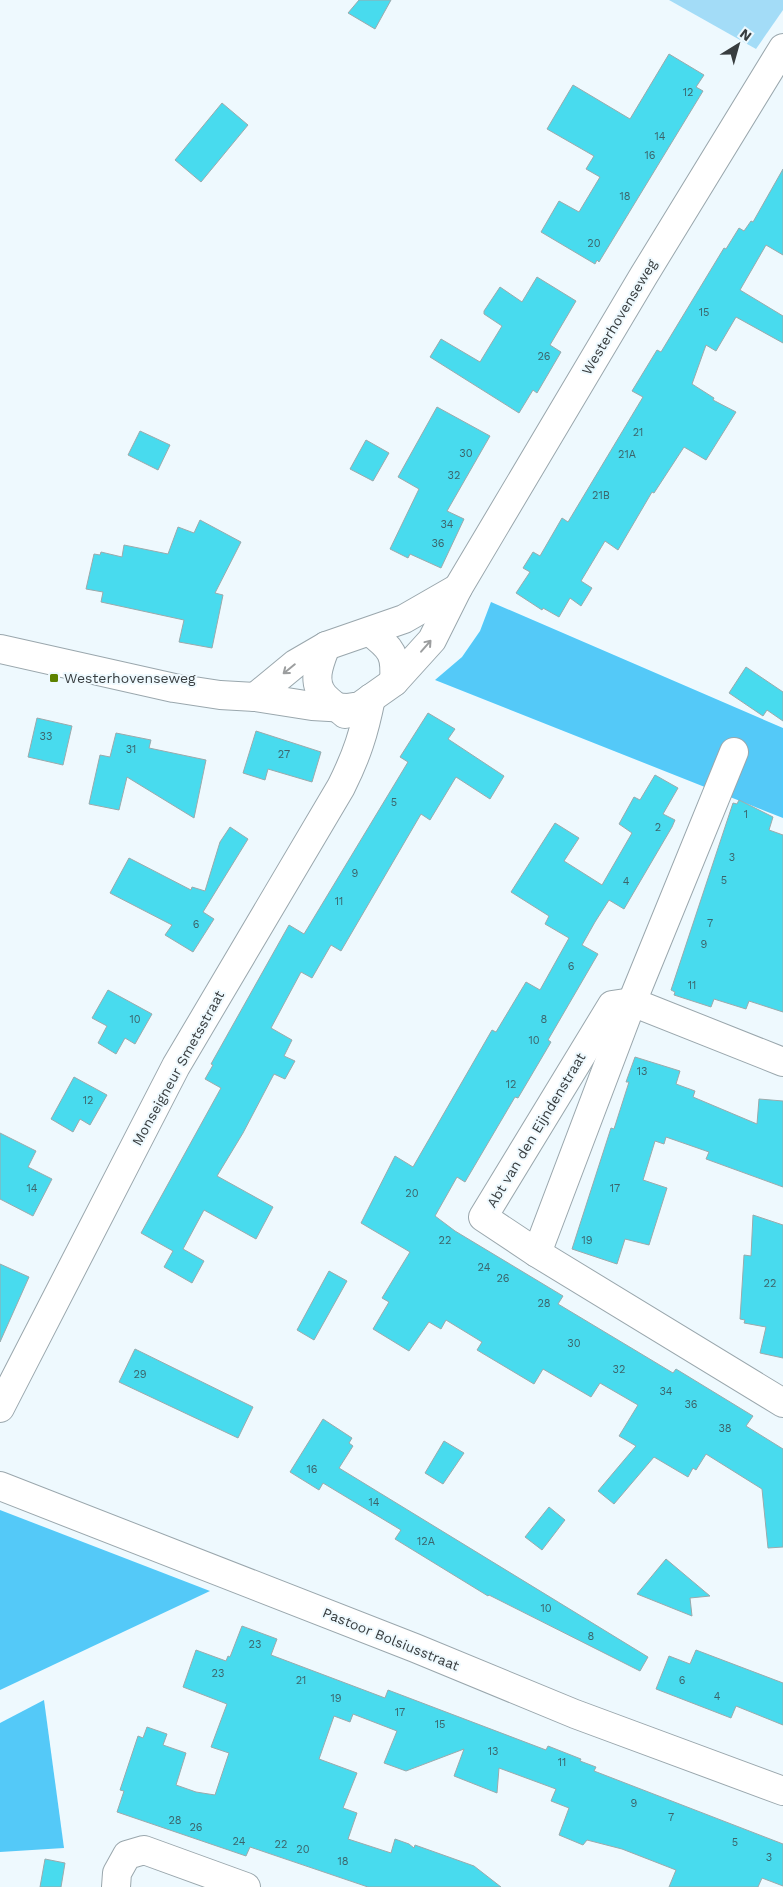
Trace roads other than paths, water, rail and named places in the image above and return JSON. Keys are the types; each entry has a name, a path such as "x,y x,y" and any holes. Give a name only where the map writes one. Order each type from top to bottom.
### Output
{"street":[{"name":"Westerhovenseweg","path":"0,649 174,688 220,695 255,697 312,706 339,708 360,706 394,682 432,640 458,588 644,275 783,48"},
{"name":"Westerhovenseweg","path":"255,697 295,664 326,646 338,640 370,632 404,619 458,588"},
{"path":"370,632 386,644 392,654 395,668 394,682"},
{"path":"326,646 318,666 318,685 324,696 364,733"},
{"name":"Monseigneur Smetsstraat","path":"0,1408 176,1066 341,787 364,733 371,698"},
{"path":"537,1253 632,1002 734,752"},
{"path":"632,1002 783,1062"},
{"name":"Abt van den Eijndenstraat","path":"632,1002 612,1005 483,1217 537,1253 783,1403"},
{"name":"Pastoor Bolsiusstraat","path":"0,1486 415,1648 575,1714 783,1791"},
{"path":"116,1887 117,1873 127,1855 144,1850 238,1886"}],"place":[{"name":"Westerhovenseweg","path":"54,678"}]}
